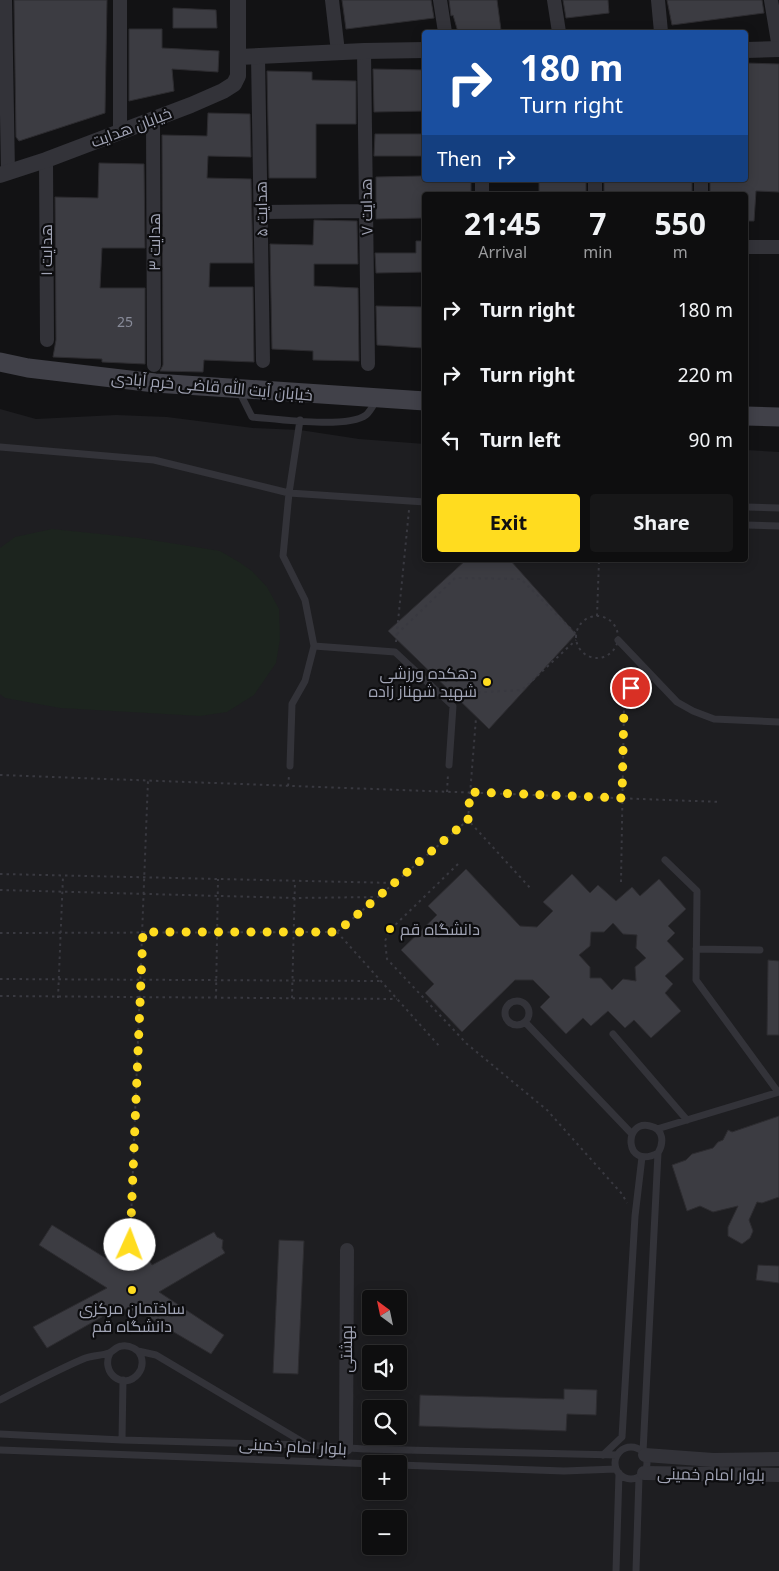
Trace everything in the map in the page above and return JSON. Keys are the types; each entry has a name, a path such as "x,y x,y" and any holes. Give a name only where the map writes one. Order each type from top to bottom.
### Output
{"main road":[{"name":"خیابان آیت الله قاضی خرم آبادی","path":"0,362 28,368 155,384 422,401"},
{"path":"748,416 779,417"}],"street":[{"path":"4,173 5,0"},
{"path":"120,0 120,132"},
{"name":"خیابان هدایت","path":"4,173 46,160 120,132 223,91 234,84 238,76 238,0"},
{"path":"332,0 338,52"},
{"path":"440,0 445,30"},
{"path":"554,0 560,30"},
{"path":"658,0 661,30"},
{"path":"748,50 779,49 772,0"},
{"path":"238,57 422,50"},
{"name":"هدایت ۷","path":"364,51 368,364"},
{"name":"هدایت ۵","path":"258,56 263,361"},
{"name":"هدایت ۳","path":"153,119 154,365"},
{"name":"هدایت ۱","path":"46,160 46,340"},
{"path":"261,212 366,211"},
{"path":"748,247 779,247"},
{"name":"بهشتی","path":"346,1448 347,1250"},
{"name":"بلوار امام خمینی","path":"644,1454 713,1460 779,1459"},
{"name":"بلوار امام خمینی","path":"641,1475 779,1475"}],"lane":[{"path":"239,390 252,417 343,423 366,415 378,398"},
{"path":"290,766 292,704 305,681 314,646 305,600 283,556 289,493 300,420"},
{"path":"0,447 154,460 289,493 422,502"},
{"path":"748,507 779,508"},
{"path":"748,525 779,526"},
{"path":"618,640 677,702 714,719 779,722"},
{"path":"314,646 395,652 452,706 449,765"},
{"path":"657,1129 779,1092 696,980 697,891 665,860"},
{"path":"696,949 760,950"},
{"path":"525,1022 632,1134"},
{"path":"613,1034 687,1120"},
{"path":"636,1571 641,1475 647,1464 644,1454 658,1153 662,1146 662,1136 657,1129 648,1125 639,1127 632,1134 631,1148 635,1153 642,1157 650,1157 658,1153"},
{"path":"616,1571 619,1453 622,1437 635,1216 642,1157"},
{"path":"0,1400 85,1358 110,1352 118,1346 124,1345 138,1351 156,1355 306,1445"},
{"path":"110,1352 107,1362 110,1372 118,1379 123,1380 134,1378 141,1368 141,1356 138,1351"},
{"path":"122,1440 123,1380"},
{"name":"بلوار امام خمینی","path":"0,1434 346,1448 603,1455 619,1453"},
{"path":"603,1455 622,1437"},
{"path":"619,1453 632,1447 644,1454"},
{"name":"بلوار امام خمینی","path":"0,1450 362,1464"},
{"path":"407,1465 618,1471 625,1478 632,1479 641,1475"}],"path":[{"path":"395,652 410,501"},
{"path":"597,616 599,562"},
{"path":"397,634 455,578 521,579 576,634"},
{"path":"597,616 613,623 618,640 616,646 608,655 597,658 586,655 581,651 576,640 576,634 582,623 597,616"},
{"path":"452,706 466,693 522,690 576,640"},
{"path":"621,882 625,699 627,693 636,684 648,680 660,682"},
{"path":"0,933 337,932 468,820 476,718"},
{"path":"447,792 449,765"},
{"path":"0,775 721,802"},
{"path":"130,1245 148,780"},
{"path":"468,820 532,890"},
{"path":"458,864 390,930 384,947 388,959 467,1044 547,1110 622,1194 635,1216"},
{"path":"0,874 394,883"},
{"path":"58,998 63,876"},
{"path":"216,998 218,879"},
{"path":"292,998 295,932 294,880"},
{"path":"0,890 294,898 378,897"},
{"path":"337,932 441,1048"},
{"path":"0,979 381,981"},
{"path":"0,996 58,998 397,999"}],"shaded area":[{"name":"دانشگاه قم","path":"0,409 36,419 116,415 167,417 253,428 300,430 359,439 422,444 422,562 748,562 748,450 779,452 779,1571 0,1571"},
{"path":"52,529 139,538 220,551 252,571 267,587 279,609 280,639 276,663 254,695 227,712 200,716 60,708 5,698 0,694 0,548 15,537"}],"building":[{"path":"14,0 107,0 105,113 19,141 16,137"},
{"path":"342,0 431,0 434,18 346,29"},
{"path":"449,0 497,0 501,30 457,30 453,15 451,16"},
{"path":"563,0 608,0 609,13 566,18"},
{"path":"667,0 762,0 764,13 672,25"},
{"path":"173,8 216,10 217,28 173,28"},
{"path":"129,29 162,29 162,48 219,51 218,72 172,69 174,91 129,101"},
{"path":"748,63 779,64 779,192 756,191 754,221 748,221 748,192 710,192 710,182 748,182"},
{"path":"373,69 422,70 422,111 374,112"},
{"path":"267,71 312,72 312,80 356,81 356,124 316,124 316,178 269,178"},
{"path":"208,113 250,114 251,157 208,156 207,178 251,179 253,263 210,263 209,287 253,287 254,362 204,360 203,372 160,371 163,365 162,135 207,136"},
{"path":"375,134 422,134 422,156 374,156"},
{"path":"99,163 144,164 145,248 102,248 100,288 145,288 145,364 102,362 102,359 53,357 56,340 55,197 98,198"},
{"path":"421,176 422,182 471,182 471,192 422,192 422,218 376,219 376,177"},
{"path":"539,182 586,182 586,192 539,192"},
{"path":"604,182 692,182 692,192 604,192"},
{"path":"314,220 357,221 358,264 314,264 314,286 358,288 359,361 313,360 313,351 272,349 270,244 313,245"},
{"path":"416,241 422,241 422,272 376,273 375,253 416,253"},
{"path":"376,306 422,307 422,348 377,345"},
{"name":"دهکده ورزشی شهید شهناز زاده","path":"464,562 512,562 576,634 489,729 388,631"},
{"path":"466,869 520,926 537,927 553,911 543,902 572,874 590,893 598,885 616,901 632,887 640,896 659,879 686,909 668,926 675,933 667,941 684,959 665,976 673,984 665,993 681,1011 651,1038 634,1020 625,1028 608,1011 591,1026 583,1018 566,1034 540,1007 550,997 533,980 515,980 462,1032 425,993 434,984 401,950 437,915 428,906","holes":["613,923 623,934 637,935 636,948 646,958 635,967 636,981 623,979 612,990 601,978 590,978 590,967 579,955 590,946 591,932 604,932"]},
{"path":"768,960 779,961 779,1035 767,1035"},
{"path":"779,1116 779,1197 762,1203 757,1202 749,1220 753,1231 750,1238 742,1244 728,1236 728,1227 738,1206 713,1212 700,1206 687,1211 672,1165 686,1160 692,1154 713,1148 718,1142 723,1140 728,1130 732,1132"},
{"name":"ساختمان مرکزی دانشگاه قم","path":"52,1225 112,1262 117,1258 149,1260 152,1265 214,1232 217,1237 223,1240 222,1248 225,1253 159,1292 224,1335 211,1354 138,1311 116,1309 47,1348 33,1327 107,1288 39,1245"},
{"path":"279,1240 304,1241 298,1374 273,1373"},
{"path":"758,1265 779,1266 779,1283 756,1280"},
{"path":"564,1389 597,1390 596,1415 567,1414 566,1431 419,1426 420,1395 564,1399"}],"place":[{"name":"دهکده ورزشی شهید شهناز زاده","path":"487,682"},
{"name":"دانشگاه قم","path":"390,929"},
{"name":"ساختمان مرکزی دانشگاه قم","path":"132,1290"}],"route":[{"path":"130,1245 143,932 337,932 468,820 470,792 622,798 624,706 627,693 631,688"}]}
